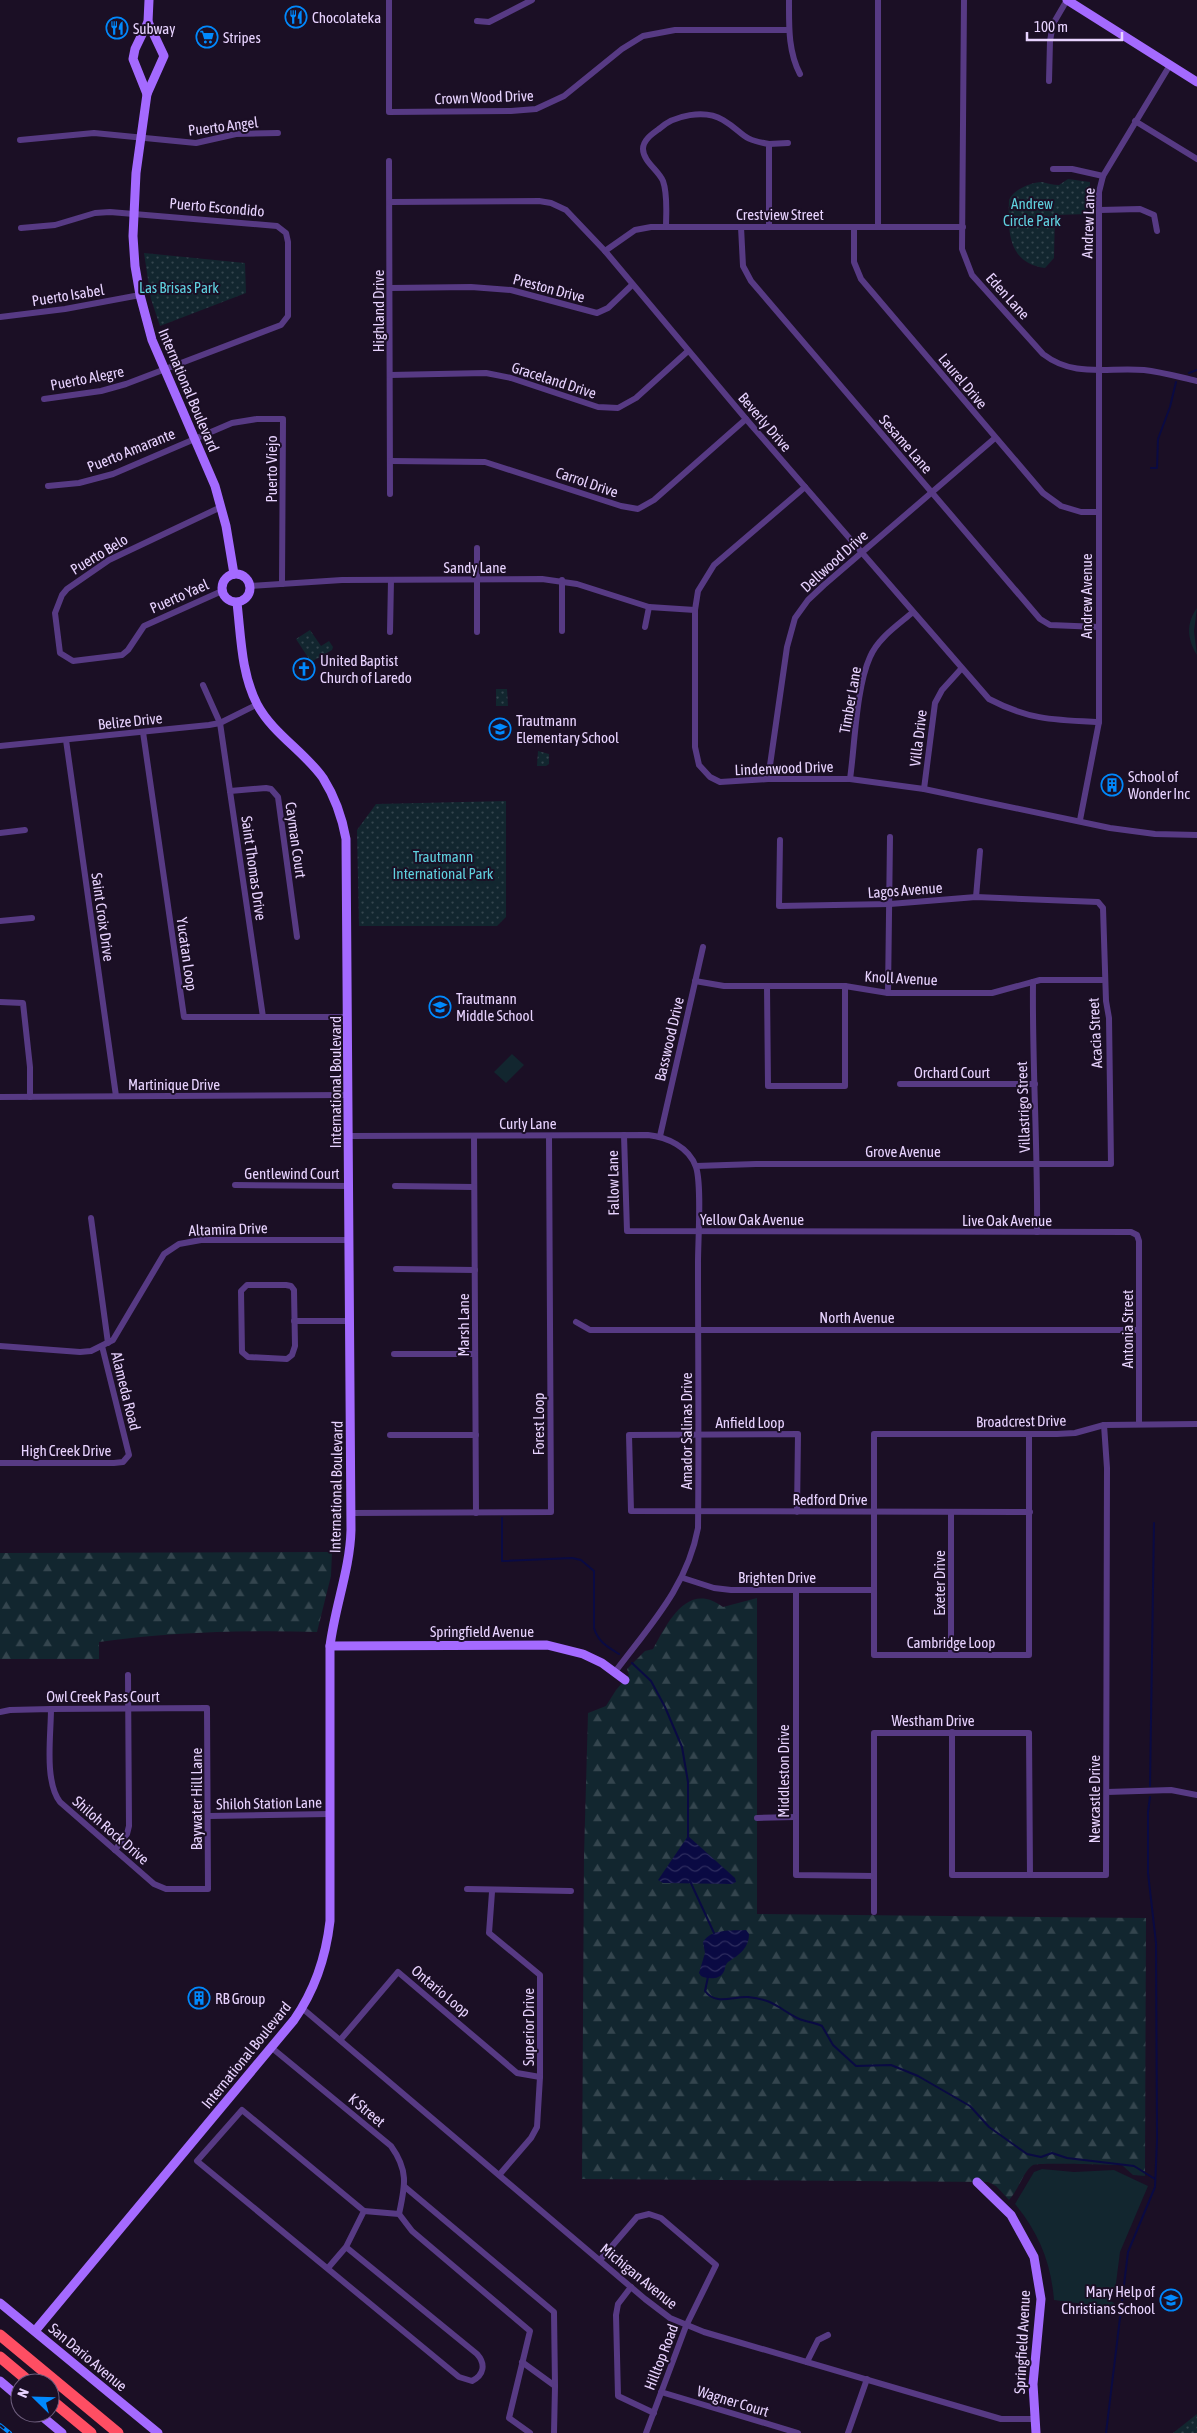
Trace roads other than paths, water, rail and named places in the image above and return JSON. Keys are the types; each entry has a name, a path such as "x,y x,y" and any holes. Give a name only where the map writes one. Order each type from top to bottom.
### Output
{"highway":[{"path":"0,2335 118,2433"},
{"path":"0,2357 19,2373"},
{"path":"60,2407 91,2433"}],"main road":[{"name":"International Boulevard","path":"147,94 134,59 135,49 148,22 149,0"},
{"path":"1067,0 1197,82"},
{"name":"International Boulevard","path":"148,22 164,56 147,94 136,173 133,212 134,244 140,295 152,340 163,369 214,486 221,507 234,574"},
{"path":"234,574 244,577 250,586 246,598 237,603 227,600 222,591 224,580 234,574"},
{"name":"International Boulevard","path":"35,2331 272,2048 302,2008 321,1965 327,1942 331,1902 330,1646 333,1618 349,1556 351,1514 346,839 343,823 333,796 322,777 274,728 258,704 248,679 244,660 237,603"},
{"name":"Springfield Avenue","path":"330,1646 547,1645 583,1654 615,1672 625,1680"},
{"name":"Springfield Avenue","path":"977,2182 1011,2215 1034,2257 1041,2298 1033,2384 1036,2433"},
{"name":"San Dario Avenue","path":"0,2303 158,2433"},
{"path":"0,2382 10,2390"},
{"path":"50,2423 62,2433"}],"street":[{"name":"Crown Wood Drive","path":"389,0 389,112 511,112 536,109 564,96 622,48 643,36 674,30 789,30"},
{"path":"477,21 489,22 532,0"},
{"path":"789,0 789,30 792,59 800,74"},
{"path":"878,0 878,226"},
{"name":"Eden Lane","path":"964,0 962,249 972,275 1043,354 1056,364 1080,370 1143,370 1197,381"},
{"path":"1049,81 1050,41 1053,24 1067,0"},
{"name":"Andrew Lane","path":"1099,370 1099,192 1103,176 1170,65"},
{"path":"666,227 666,199 663,181 646,157 644,145 648,138 671,120 696,115 718,117 744,138 769,144 788,143"},
{"path":"1135,121 1197,159"},
{"name":"Puerto Angel","path":"20,140 94,133 196,143 236,134 278,133"},
{"path":"769,144 769,226"},
{"name":"Highland Drive","path":"389,161 390,494"},
{"path":"1053,169 1072,169 1103,176"},
{"name":"Beverly Drive","path":"390,202 552,202 566,210 605,251 632,286 988,699 1013,712 1035,718 1099,722"},
{"path":"1100,210 1140,209 1154,215 1157,231"},
{"path":"21,228 55,225 95,213 133,212"},
{"name":"Puerto Escondido","path":"133,212 277,226 286,234 288,242 288,316 286,322 163,369"},
{"name":"Crestview Street","path":"605,251 635,230 666,227 963,227"},
{"name":"Sesame Lane","path":"741,227 742,266 751,281 1040,619 1050,625 1099,627"},
{"name":"Laurel Drive","path":"854,227 854,262 861,279 995,438 1043,493 1061,506 1080,512 1098,512"},
{"name":"Preston Drive","path":"390,288 471,287 511,290 598,313 608,308 632,286"},
{"name":"Puerto Isabel","path":"0,317 65,309 140,295"},
{"name":"Graceland Drive","path":"390,375 486,373 511,378 608,409 618,408 636,398 688,351"},
{"name":"Puerto Alegre","path":"44,399 101,391 126,384 163,369"},
{"name":"Andrew Avenue","path":"1080,820 1099,722 1099,370"},
{"name":"Puerto Viejo","path":"194,439 217,428 243,420 284,419 282,584"},
{"name":"Carrol Drive","path":"391,461 485,462 622,506 638,509 654,500 746,419"},
{"name":"Dellwood Drive","path":"768,779 787,648 795,618 808,600 861,552 995,438"},
{"name":"Puerto Amarante","path":"48,486 79,484 113,474 194,439"},
{"name":"Lindenwood Drive","path":"805,487 714,565 698,591 695,610 695,748 699,765 710,777 720,782 768,779 850,779 924,789 1080,820 1110,828 1155,834 1197,835"},
{"name":"Puerto Belo","path":"73,661 60,653 55,623 57,603 67,589 126,551 221,507"},
{"path":"476,632 477,548"},
{"path":"390,632 391,580"},
{"name":"Sandy Lane","path":"250,586 391,580 562,580 649,607 695,610"},
{"path":"562,580 562,631"},
{"name":"Puerto Yael","path":"73,661 122,655 128,650 144,626 222,591"},
{"path":"645,627 649,607"},
{"name":"Timber Lane","path":"850,779 862,690 870,657 880,642 913,612"},
{"name":"Villa Drive","path":"924,789 935,703 942,690 961,669"},
{"name":"Saint Thomas Drive","path":"203,685 220,723 263,1017"},
{"name":"Belize Drive","path":"0,746 220,723 258,704"},
{"name":"Yucatan Loop","path":"143,732 184,1017 348,1017"},
{"name":"Saint Croix Drive","path":"66,740 116,1096"},
{"name":"Cayman Court","path":"230,791 266,788 271,789 278,796 297,937"},
{"path":"0,833 25,830"},
{"path":"888,993 890,837"},
{"name":"Lagos Avenue","path":"780,840 779,906 890,904 976,897 1098,902"},
{"path":"976,897 980,851"},
{"name":"Acacia Street","path":"1098,902 1103,908 1105,980 1109,1018 1111,1164"},
{"path":"0,921 32,918"},
{"name":"Basswood Drive","path":"660,1136 703,948"},
{"name":"Knoll Avenue","path":"695,981 724,986 845,986 888,993 992,993 1033,982 1105,980"},
{"name":"Villastrigo Street","path":"1033,982 1032,1038 1038,1164 1037,1232"},
{"path":"767,986 768,1086 777,1086 845,1086 845,986"},
{"path":"0,1002 23,1003 30,1068 30,1097"},
{"name":"Orchard Court","path":"900,1084 1034,1084"},
{"name":"Martinique Drive","path":"0,1097 348,1095"},
{"name":"Fallow Lane","path":"624,1135 627,1231"},
{"name":"Curly Lane","path":"348,1136 660,1136 688,1154 696,1166"},
{"name":"Marsh Lane","path":"474,1136 476,1513"},
{"name":"Forest Loop","path":"351,1514 551,1512 549,1136"},
{"name":"Grove Avenue","path":"696,1166 756,1164 1111,1164"},
{"name":"Amador Salinas Drive","path":"615,1672 673,1594 683,1578 695,1547 698,1512 698,1232 696,1166"},
{"name":"Gentlewind Court","path":"235,1185 349,1186"},
{"path":"395,1186 474,1187"},
{"name":"Alameda Road","path":"91,1218 105,1344 129,1455"},
{"name":"Yellow Oak Avenue","path":"627,1231 876,1232"},
{"name":"Live Oak Avenue","path":"876,1232 1131,1232 1137,1235"},
{"name":"Antonia Street","path":"1137,1235 1139,1242 1139,1424"},
{"name":"Altamira Drive","path":"105,1344 118,1334 164,1254 178,1244 201,1240 350,1240"},
{"path":"396,1269 475,1270"},
{"path":"247,1285 291,1286 294,1290 294,1321 295,1346 292,1355 287,1359 244,1355 242,1352 241,1291 247,1285"},
{"path":"294,1321 350,1321"},
{"name":"North Avenue","path":"576,1322 590,1330 1139,1330"},
{"name":"Alameda Road","path":"0,1346 80,1352 91,1351 105,1344"},
{"path":"394,1354 475,1354"},
{"name":"Broadcrest Drive","path":"874,1434 1075,1433 1104,1425 1197,1424"},
{"name":"Newcastle Drive","path":"952,1732 952,1875 1106,1875 1107,1468 1104,1425"},
{"path":"390,1434 476,1435"},
{"name":"Anfield Loop","path":"631,1512 629,1435 798,1434 797,1512"},
{"name":"Cambridge Loop","path":"874,1434 874,1655 1029,1655 1029,1434"},
{"name":"High Creek Drive","path":"0,1463 114,1463 123,1462 129,1455"},
{"name":"Redford Drive","path":"631,1512 1030,1512"},
{"name":"Exeter Drive","path":"951,1654 952,1512"},
{"name":"Brighten Drive","path":"683,1578 714,1588 873,1590"},
{"name":"Middleston Drive","path":"796,1590 796,1875 874,1876"},
{"path":"115,1850 127,1834 129,1826 128,1675"},
{"name":"Owl Creek Pass Court","path":"0,1712 51,1709 207,1708"},
{"name":"Baywater Hill Lane","path":"207,1708 208,1889"},
{"name":"Shiloh Rock Drive","path":"51,1709 51,1781 54,1794 66,1808 160,1887 208,1889"},
{"name":"Westham Drive","path":"874,1912 874,1733 1029,1733 1030,1876"},
{"path":"1107,1792 1171,1790 1197,1795"},
{"name":"Shiloh Station Lane","path":"209,1816 330,1814"},
{"path":"757,1818 796,1817"},
{"path":"467,1890 492,1892 571,1891"},
{"name":"Superior Drive","path":"492,1892 489,1933 540,1975 540,2077 537,2127 531,2138 500,2174"},
{"name":"Ontario Loop","path":"341,2039 398,1972 517,2073 540,2077"},
{"name":"Michigan Avenue","path":"302,2008 341,2039 631,2287 659,2310 686,2326 1000,2419 1034,2419"},
{"name":"K Street","path":"272,2048 391,2146 403,2166 405,2187 399,2214"},
{"path":"346,2247 477,2354 482,2360 483,2366 477,2378 472,2381 459,2377 197,2161 242,2110 364,2212 399,2214 412,2231 530,2330 509,2418 530,2433"},
{"path":"405,2187 554,2312 554,2433"},
{"path":"328,2268 346,2247 364,2212"},
{"name":"Hilltop Road","path":"600,2260 637,2217 649,2214 661,2218 716,2264 686,2326 646,2433"},
{"path":"631,2287 618,2304 617,2311 617,2391 621,2399 654,2413"},
{"path":"807,2362 818,2340 828,2334"},
{"path":"522,2362 555,2386"},
{"path":"848,2433 867,2379"},
{"name":"Wagner Court","path":"661,2392 798,2433"}],"water":[{"path":"688,1836 735,1878 736,1882 732,1884 663,1883 658,1880"},
{"path":"746,1930 749,1934 749,1939 745,1947 728,1962 724,1972 719,1977 706,1978 701,1976 699,1973 705,1953 703,1942 711,1934 717,1932"}],"waterway":[{"path":"1189,373 1197,370"},
{"path":"1151,468 1157,468 1158,439 1170,407 1176,382"},
{"path":"502,1518 502,1561 572,1558 581,1560 594,1571 594,1628 601,1641 619,1654"},
{"path":"1150,1786 1154,1523"},
{"path":"632,1663 651,1681 665,1707 682,1747 688,1782 688,1839"},
{"path":"1106,2433 1128,2252 1155,2187 1157,2140 1156,1943 1148,1873 1148,1812 1150,1797"},
{"path":"690,1881 714,1933"},
{"path":"708,1977 705,1991 709,1996 719,1999 748,1997 764,2000 797,2018 822,2026 833,2045 856,2066 891,2065 918,2076 970,2106 989,2127 1027,2154 1041,2157 1052,2153 1067,2158 1134,2166 1155,2179"}],"railway":[{"path":"0,2425 10,2433"}],"place":[{"name":"Chocolateka","path":"296,17"},
{"name":"Subway","path":"117,28"},
{"name":"Stripes","path":"207,37"},
{"name":"United Baptist Church of Laredo","path":"304,669"},
{"name":"Trautmann Elementary School","path":"500,729"},
{"name":"School of Wonder Inc","path":"1112,785"},
{"name":"Trautmann Middle School","path":"440,1007"},
{"name":"RB Group","path":"199,1998"},
{"name":"Mary Help of Christians School","path":"1171,2300"}],"park label":[{"name":"Andrew Circle Park","path":"1032,212"},
{"name":"Las Brisas Park","path":"179,287"},
{"name":"Trautmann International Park","path":"443,864"}]}
